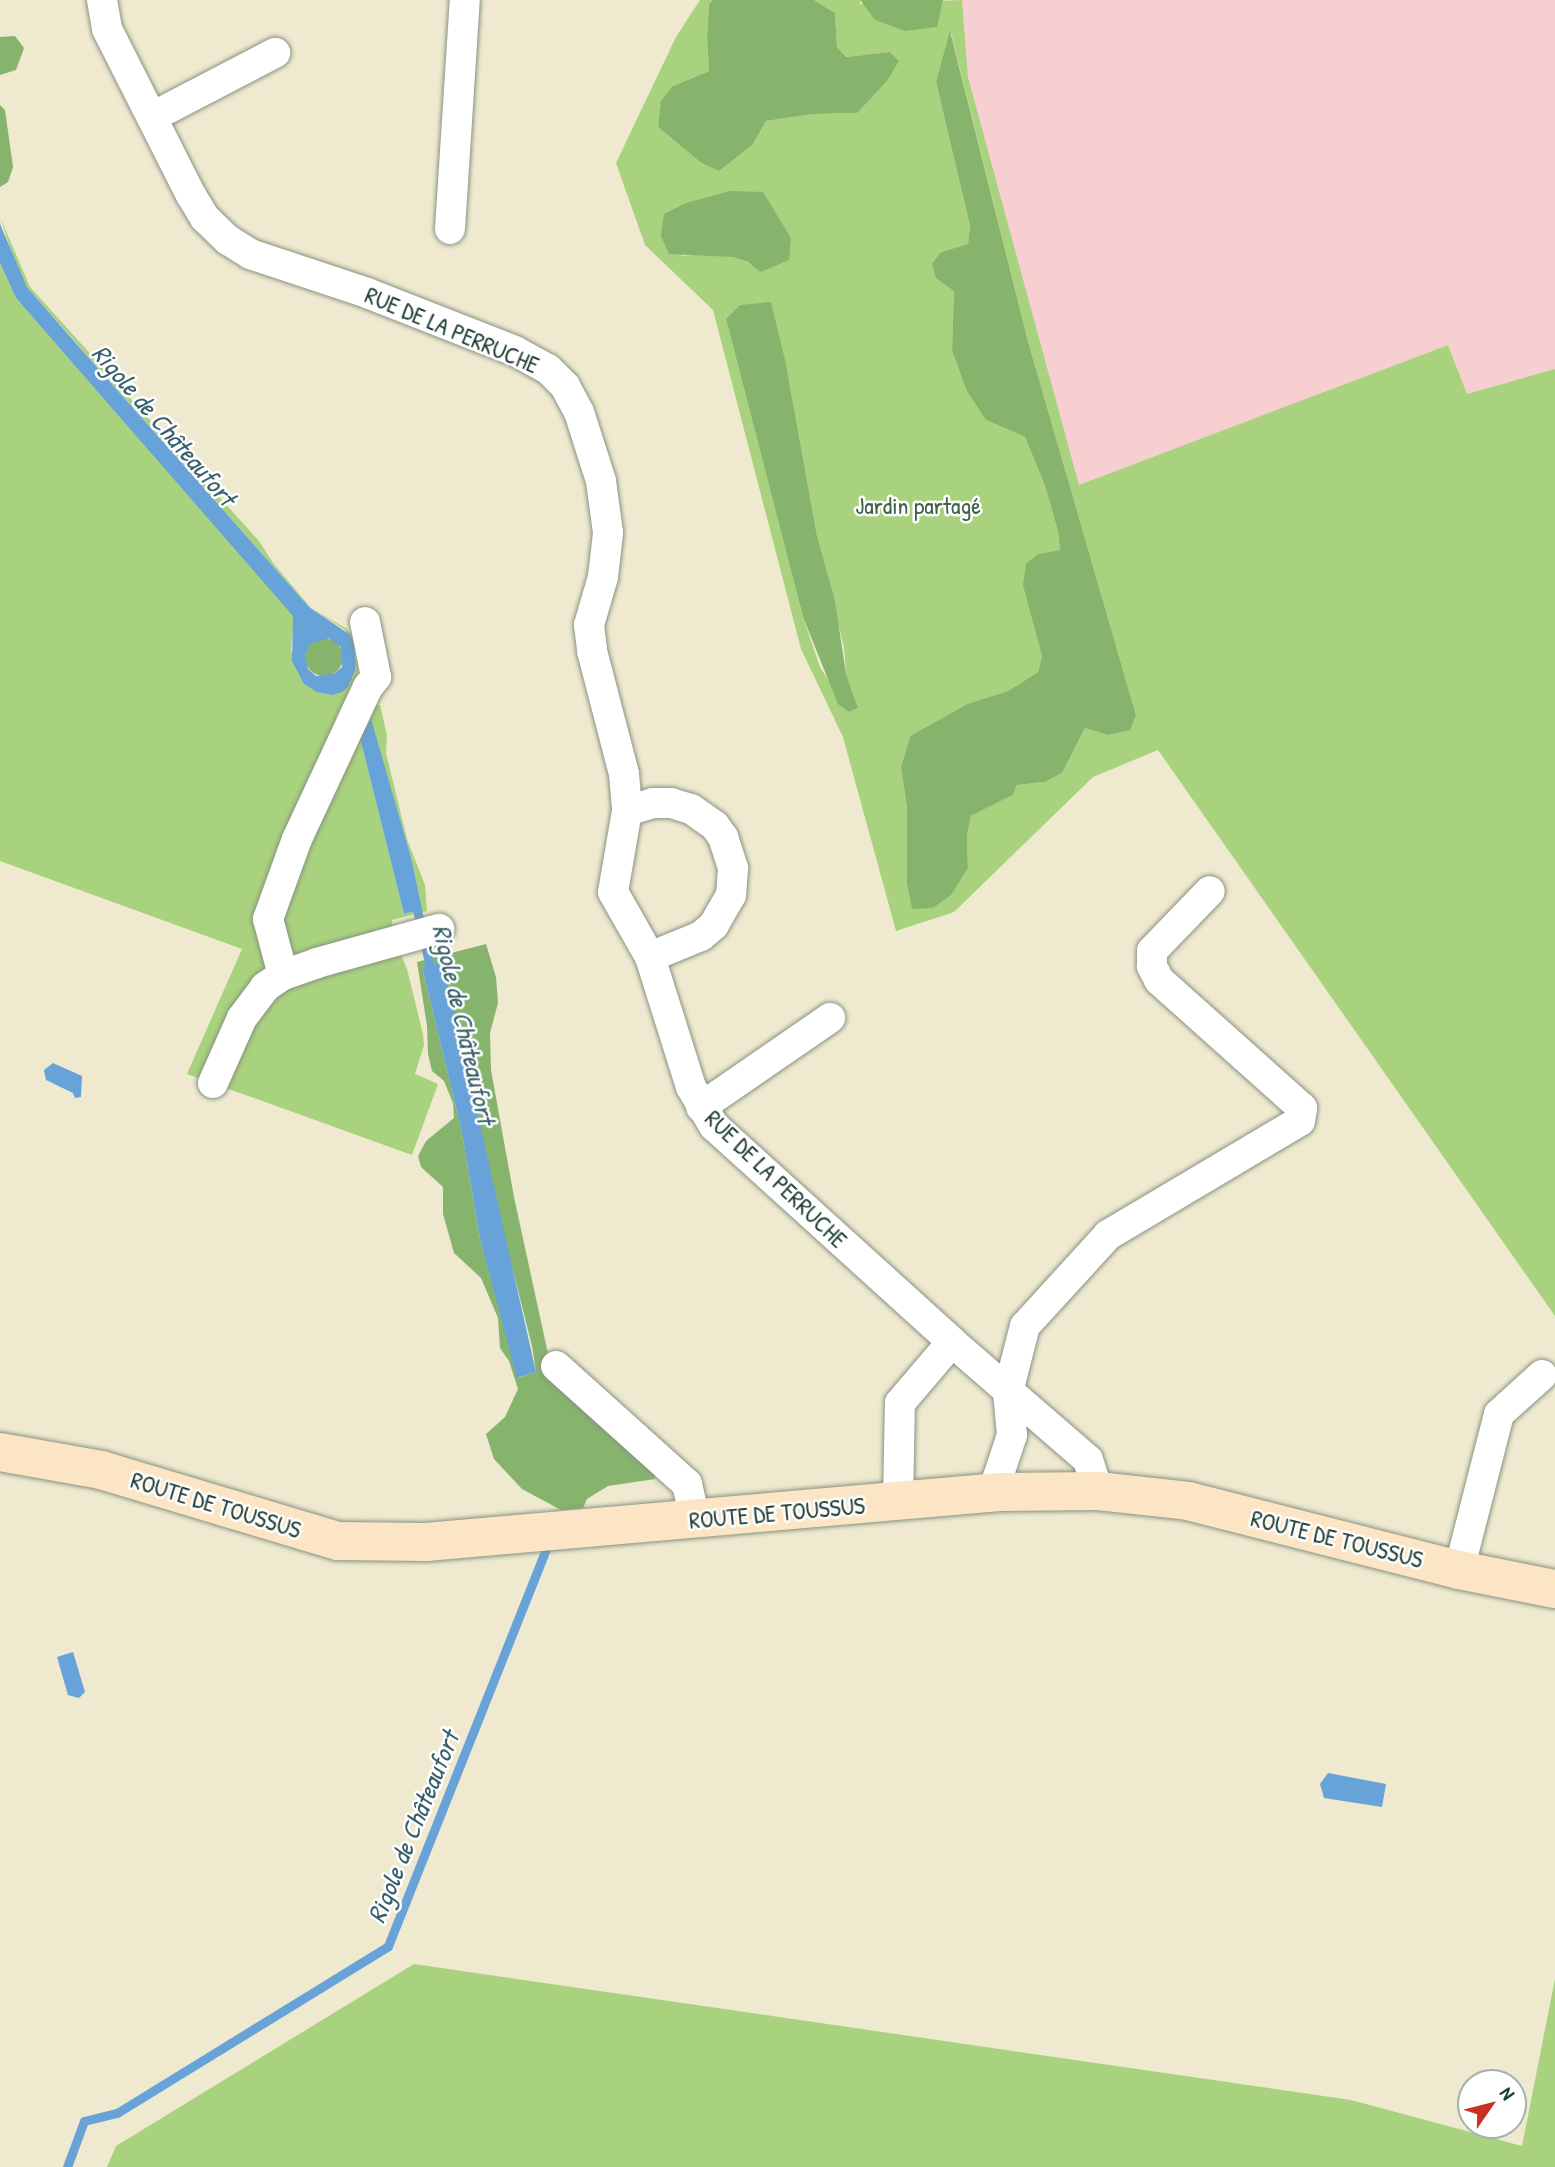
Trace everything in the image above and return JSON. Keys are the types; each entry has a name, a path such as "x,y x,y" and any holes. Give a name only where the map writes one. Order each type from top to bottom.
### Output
{"street":[{"name":"RUE DE LA PERRUCHE","path":"102,0 107,29 205,218 228,240 250,254 368,293 515,351 548,369 565,386 579,412 601,481 608,533 603,576 589,625 592,651 624,774 627,811 613,892 650,957 691,1087 714,1126 952,1342 1088,1460 1098,1491"},
{"path":"450,229 465,0"},
{"path":"152,117 275,53"},
{"path":"283,975 268,919 298,839 372,682 365,622"},
{"path":"627,811 653,803 681,805 691,809 715,826 723,837 733,868 731,895 714,925 701,936 650,957"},
{"path":"999,1492 998,1477 1012,1436 1008,1392 1025,1326 1108,1235 1300,1121 1302,1108 1159,981 1152,966 1152,951 1210,891"},
{"path":"213,1083 242,1018 265,987 283,975 439,929"},
{"path":"701,1107 830,1018"},
{"path":"898,1503 900,1403 952,1342"},
{"path":"556,1366 687,1484 695,1520"},
{"path":"1459,1570 1499,1414 1542,1375"},
{"name":"ROUTE DE TOUSSUS","path":"0,1452 101,1470 338,1541 426,1542 898,1503 999,1492 1098,1491 1188,1501 1459,1570 1555,1589"}],"shaded area":[{"path":"962,0 1555,0 1555,369 1467,394 1448,345 1079,486 968,77"}],"green space":[{"name":"Jardin partagé","path":"700,0 713,0 709,4 707,38 709,71 673,86 658,127 700,162 753,144 766,121 813,114 857,113 899,61 890,52 848,57 837,49 835,13 814,0 860,0 860,4 962,0 968,77 1079,485 1448,345 1467,394 1555,369 1555,1316 1158,750 1093,777 954,912 896,931 843,737 801,649 713,310 645,245 616,163 676,37","holes":["951,33 1029,345 1136,715 1108,735 1085,728 1062,773 1045,782 1017,785 1013,795 971,816 967,835 968,868 912,909 907,885 907,808 901,767 910,736 967,704 1008,691 1038,672 1042,656 1036,632 1038,554 1060,550 1058,531 1045,486 1025,437 986,420 952,350 954,291 941,252 968,244 970,226 936,82","779,222 791,238 760,272 748,262 733,257 706,254 680,256","726,319 786,364 817,536 844,648 846,674 858,708 849,712 820,667 803,617"]},
{"path":"713,0 814,0 835,13 837,48 847,57 890,52 899,61 887,81 857,113 813,114 766,121 753,144 719,171 700,162 658,127 661,101 673,86 709,71 707,38 709,4"},
{"path":"860,0 943,0 937,27 905,31 875,20"},
{"path":"950,31 1029,345 1136,715 1130,730 1108,735 1085,728 1062,773 1045,782 1017,785 1013,795 971,816 967,835 968,868 951,895 933,908 912,909 907,885 907,808 901,767 910,736 967,704 1008,691 1038,672 1042,656 1023,585 1026,564 1038,554 1060,550 1058,531 1045,486 1025,437 986,420 967,391 952,350 954,291 936,278 932,264 941,252 968,244 970,226 936,82"},
{"path":"15,36 24,48 16,70 0,75 0,37"},
{"path":"0,105 5,110 13,167 8,182 0,187"},
{"path":"730,191 763,192 791,238 789,260 760,272 748,262 733,257 669,254 661,236 664,214 686,203"},
{"path":"0,217 30,287 259,541 273,563 311,608 347,629 357,642 357,675 336,717 344,748 373,705 380,705 387,735 386,753 407,839 425,885 427,911 392,920 393,936 407,969 423,1034 424,1045 415,1074 438,1084 412,1155 187,1074 242,949 0,861 0,263 16,298 294,616 291,650 317,692 356,658 354,641 344,629 309,607 27,287 18,271","holes":["370,720 412,861 422,909 404,914 361,742"]},
{"path":"771,302 786,364 817,536 835,601 846,674 858,708 849,712 838,704 803,617 726,319 740,305"},
{"path":"324,638 337,644 343,657 337,670 324,676 311,670 305,657 311,644"},
{"path":"486,944 496,977 498,1003 490,1033 491,1070 514,1197 555,1386 568,1391 656,1469 655,1479 608,1486 587,1499 583,1508 561,1510 522,1489 494,1459 486,1434 505,1417 518,1389 509,1361 500,1348 498,1318 481,1278 454,1253 443,1214 443,1187 421,1167 418,1156 426,1141 454,1118 453,1103 444,1081 432,1071 417,962","holes":["443,961 492,1187 532,1346 536,1372 518,1378 480,1239 461,1128 422,967"]},
{"path":"414,1964 1351,2100 1457,2129 1457,2139 1496,2139 1522,2146 1523,2139 1527,2139 1527,2121 1555,1979 1555,2167 107,2167 116,2146"}],"water":[{"path":"0,224 27,287 309,607 349,634 355,642 355,670 348,687 342,692 332,695 317,692 304,684 292,661 293,616 16,298 0,263","holes":["329,638 341,647 342,667 335,673 316,676 308,669 305,656 310,644"]},
{"path":"371,719 412,861 422,909 404,914 360,737"},
{"path":"443,961 536,1372 517,1378 480,1239 461,1128 422,967"},
{"path":"53,1063 82,1076 81,1097 75,1098 73,1093 46,1080 44,1070"},
{"path":"73,1652 85,1692 79,1698 68,1695 57,1657"},
{"path":"1328,1773 1386,1784 1382,1807 1324,1798 1320,1784"}],"waterway":[{"name":"Rigole de Châteaufort","path":"415,901 432,976"},
{"name":"Rigole de Châteaufort","path":"67,2167 84,2121 117,2113 388,1946 547,1547"}]}
